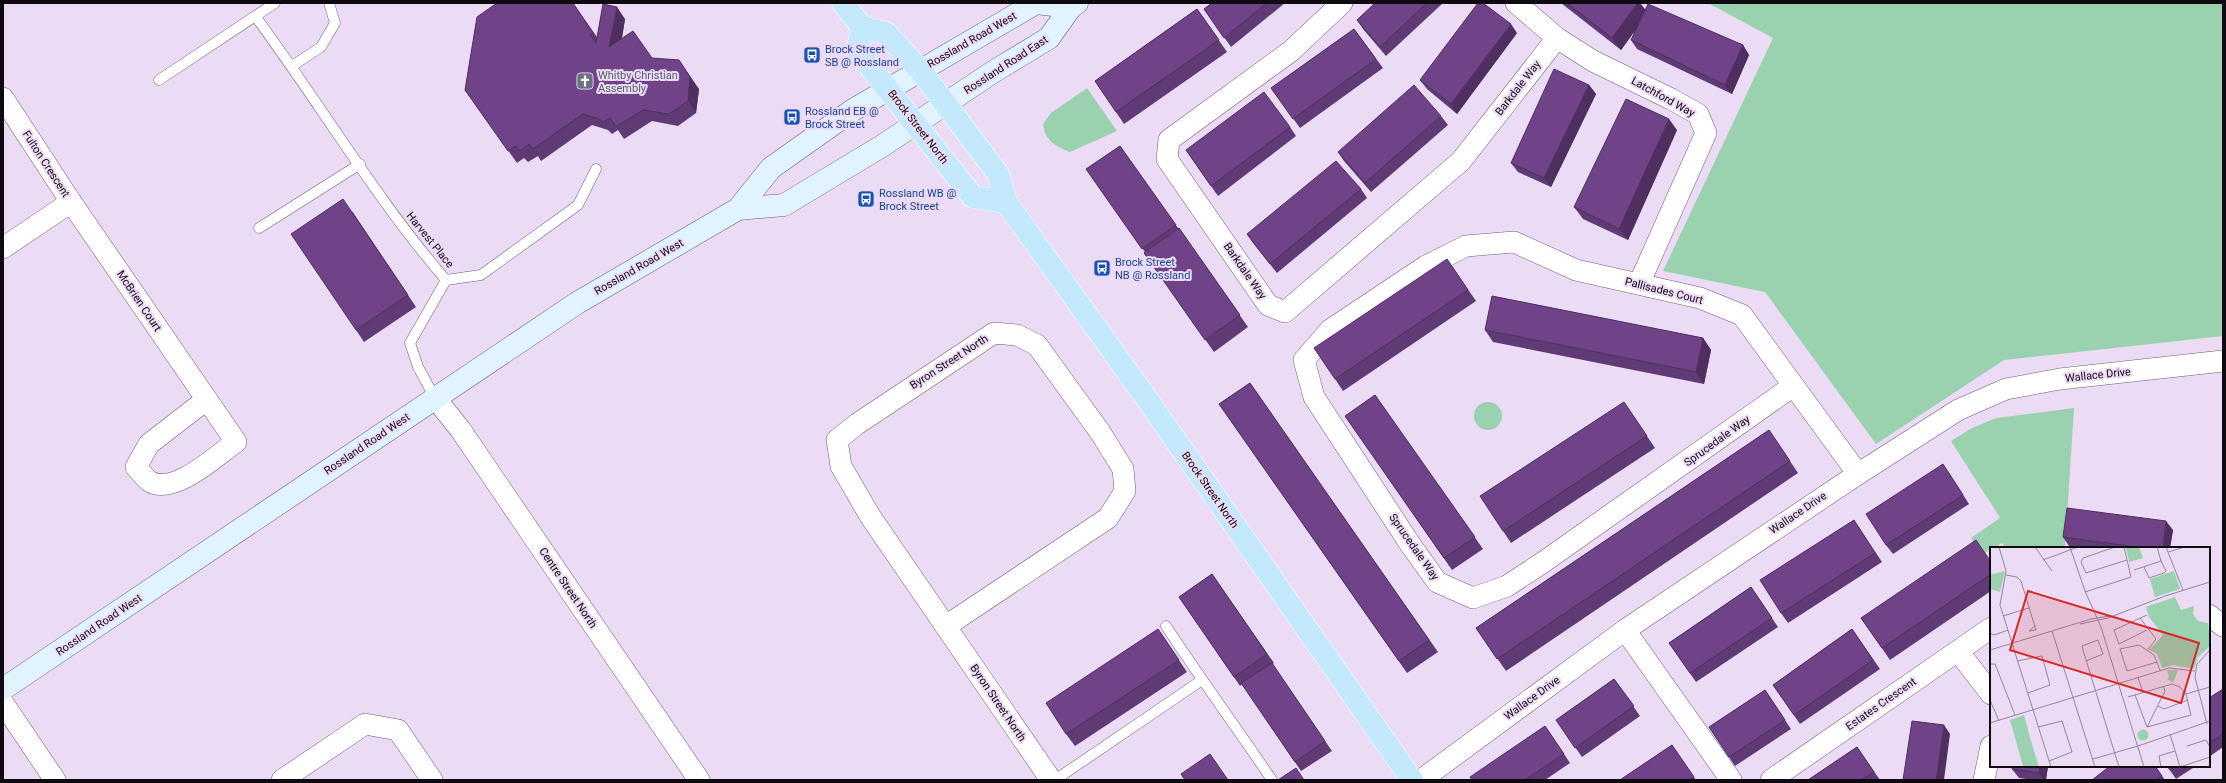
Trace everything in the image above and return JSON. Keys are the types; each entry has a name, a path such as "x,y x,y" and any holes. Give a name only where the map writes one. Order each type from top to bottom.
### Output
{"main road":[{"path":"843,3 862,27"},
{"name":"Rossland Road West","path":"3,689 577,303 738,209 771,168 888,88 1036,3 1074,5"},
{"name":"Rossland Road East","path":"914,125 993,72 1049,38 1074,5"},
{"name":"Brock Street North","path":"1006,202 973,197 914,125 888,88 859,53 859,42 862,27 886,33 920,70 998,174 1006,202 1149,402 1412,780"},
{"name":"Rossland Road West","path":"738,209 784,205 914,125"}],"street":[{"name":"Barkdale Way","path":"1342,3 1291,51 1169,140 1167,159 1268,305 1284,312 1461,161 1556,38"},
{"name":"Latchford Way","path":"1516,3 1556,38 1593,61 1698,114 1706,132 1640,284"},
{"name":"Fulton Crescent","path":"3,98 71,202 3,248"},
{"name":"McBrien Court","path":"71,202 236,442 182,481 163,485 150,481 136,467 149,444 206,400"},
{"name":"Pallisades Court","path":"1514,242 1576,270 1700,298 1742,315 1858,474"},
{"name":"Sprucedale Way","path":"1514,242 1466,246 1426,266 1330,330 1304,360 1314,397 1410,544 1437,582 1473,598 1507,586 1670,475 1793,386"},
{"name":"Byron Street North","path":"946,626 1108,518 1125,491 1123,469 1100,432 1037,345 1017,334 994,333 870,415 837,440 840,466 870,516 1050,780"},
{"name":"Wallace Drive","path":"1421,780 1625,630 1858,474 1958,410 2006,389 2060,379 2223,361"},
{"name":"Centre Street North","path":"435,398 464,436 699,780"},
{"path":"2210,616 2223,626"},
{"name":"Estates Crescent","path":"1771,780 1990,629"},
{"path":"1625,630 1731,780"},
{"path":"1958,651 1990,693"},
{"path":"3,703 55,780"},
{"path":"282,780 365,724 398,730 432,780"},
{"path":"1984,780 1990,751"}],"lane":[{"path":"159,80 276,3"},
{"path":"292,66 321,46 335,23 329,3"},
{"name":"Harvest Place","path":"255,16 292,66 411,239 446,280 410,343 416,363 435,398"},
{"path":"260,228 360,164"},
{"path":"446,280 481,275 578,206 596,169"},
{"path":"1166,626 1202,680 1220,702 1272,780"},
{"path":"1054,780 1202,680"}],"green space":[{"path":"1708,3 2223,3 2223,336 2004,360 1876,444 1765,292 1663,271 1773,38"},
{"path":"1087,88 1117,131 1070,152 1055,145 1048,139 1043,124 1051,113"},
{"path":"1488,402 1498,406 1502,416 1498,426 1488,430 1478,426 1474,416 1478,406"},
{"path":"2074,408 2065,547 2004,547 2002,543 1995,547 1990,547 1990,550 1983,554 1971,538 2000,518 1951,441 1972,428 1996,418"}],"building":[{"name":"Whitby Christian Assembly","path":"497,3 573,3 593,33 590,35 596,43 603,4 617,7 609,47 633,31 652,58 679,60 690,77 688,101 669,114 643,110 616,127 610,118 603,122 599,119 583,114 533,149 529,144 520,151 516,146 508,151 465,90 477,17"},
{"path":"1212,3 1267,3 1224,38 1204,9"},
{"path":"1375,3 1427,3 1380,47 1357,20"},
{"path":"1478,3 1483,3 1511,24 1451,104 1420,80"},
{"path":"1567,3 1638,3 1612,38"},
{"path":"1648,4 1743,45 1725,85 1631,40"},
{"path":"1197,9 1219,40 1116,112 1095,81"},
{"path":"1354,29 1376,59 1293,119 1271,88"},
{"path":"1554,69 1589,85 1544,178 1511,163"},
{"path":"1414,85 1441,116 1365,183 1338,152"},
{"path":"1264,92 1290,127 1211,186 1186,150"},
{"path":"1626,99 1669,119 1619,229 1574,207"},
{"path":"1120,146 1176,225 1142,249 1086,169"},
{"path":"1336,161 1361,189 1270,264 1247,234"},
{"path":"343,199 408,295 356,330 291,234"},
{"path":"1179,228 1240,315 1205,340 1144,253"},
{"path":"1447,259 1468,290 1335,379 1314,348"},
{"path":"1492,296 1703,338 1696,372 1485,330"},
{"path":"1250,383 1429,640 1399,661 1219,404"},
{"path":"1375,395 1475,537 1444,558 1345,416"},
{"path":"1624,402 1647,436 1503,531 1480,496"},
{"path":"1769,430 1790,461 1497,659 1476,628"},
{"path":"1943,464 1963,495 1886,545 1866,514"},
{"path":"2067,508 2166,521 2163,547 2136,547 2063,537"},
{"path":"1854,520 1875,553 1781,613 1760,580"},
{"path":"1976,540 1990,561 1990,575 1882,648 1861,618"},
{"path":"1212,574 1267,654 1234,677 1179,597"},
{"path":"1751,587 1772,618 1690,673 1669,643"},
{"path":"1158,629 1179,660 1066,734 1046,703"},
{"path":"1852,629 1873,660 1794,715 1773,685"},
{"path":"1272,663 1325,741 1295,762 1241,683"},
{"path":"1614,679 1634,706 1575,748 1556,720"},
{"path":"2223,689 2223,734 2210,742 2210,697"},
{"path":"1765,690 1785,720 1729,757 1709,727"},
{"path":"1912,721 1944,725 1936,780 1903,780"},
{"path":"1545,726 1564,754 1525,780 1472,780 1470,777"},
{"path":"1672,745 1694,777 1689,780 1620,780"},
{"path":"1857,747 1874,772 1861,780 1808,780"},
{"path":"1210,754 1228,780 1185,780 1181,774"},
{"path":"2013,767 2040,767 2039,773 2012,769"},
{"path":"2109,767 2156,767 2162,776 2156,780 2092,780"},
{"path":"2168,767 2174,767 2170,770"},
{"path":"1296,768 1304,780 1278,780"}],"place":[{"name":"Brock Street SB @ Rossland","path":"812,55"},
{"name":"Whitby Christian Assembly","path":"585,81"},
{"name":"Rossland EB @ Brock Street","path":"792,117"},
{"name":"Rossland WB @ Brock Street","path":"866,199"},
{"name":"Brock Street NB @ Rossland","path":"1102,268"}]}
